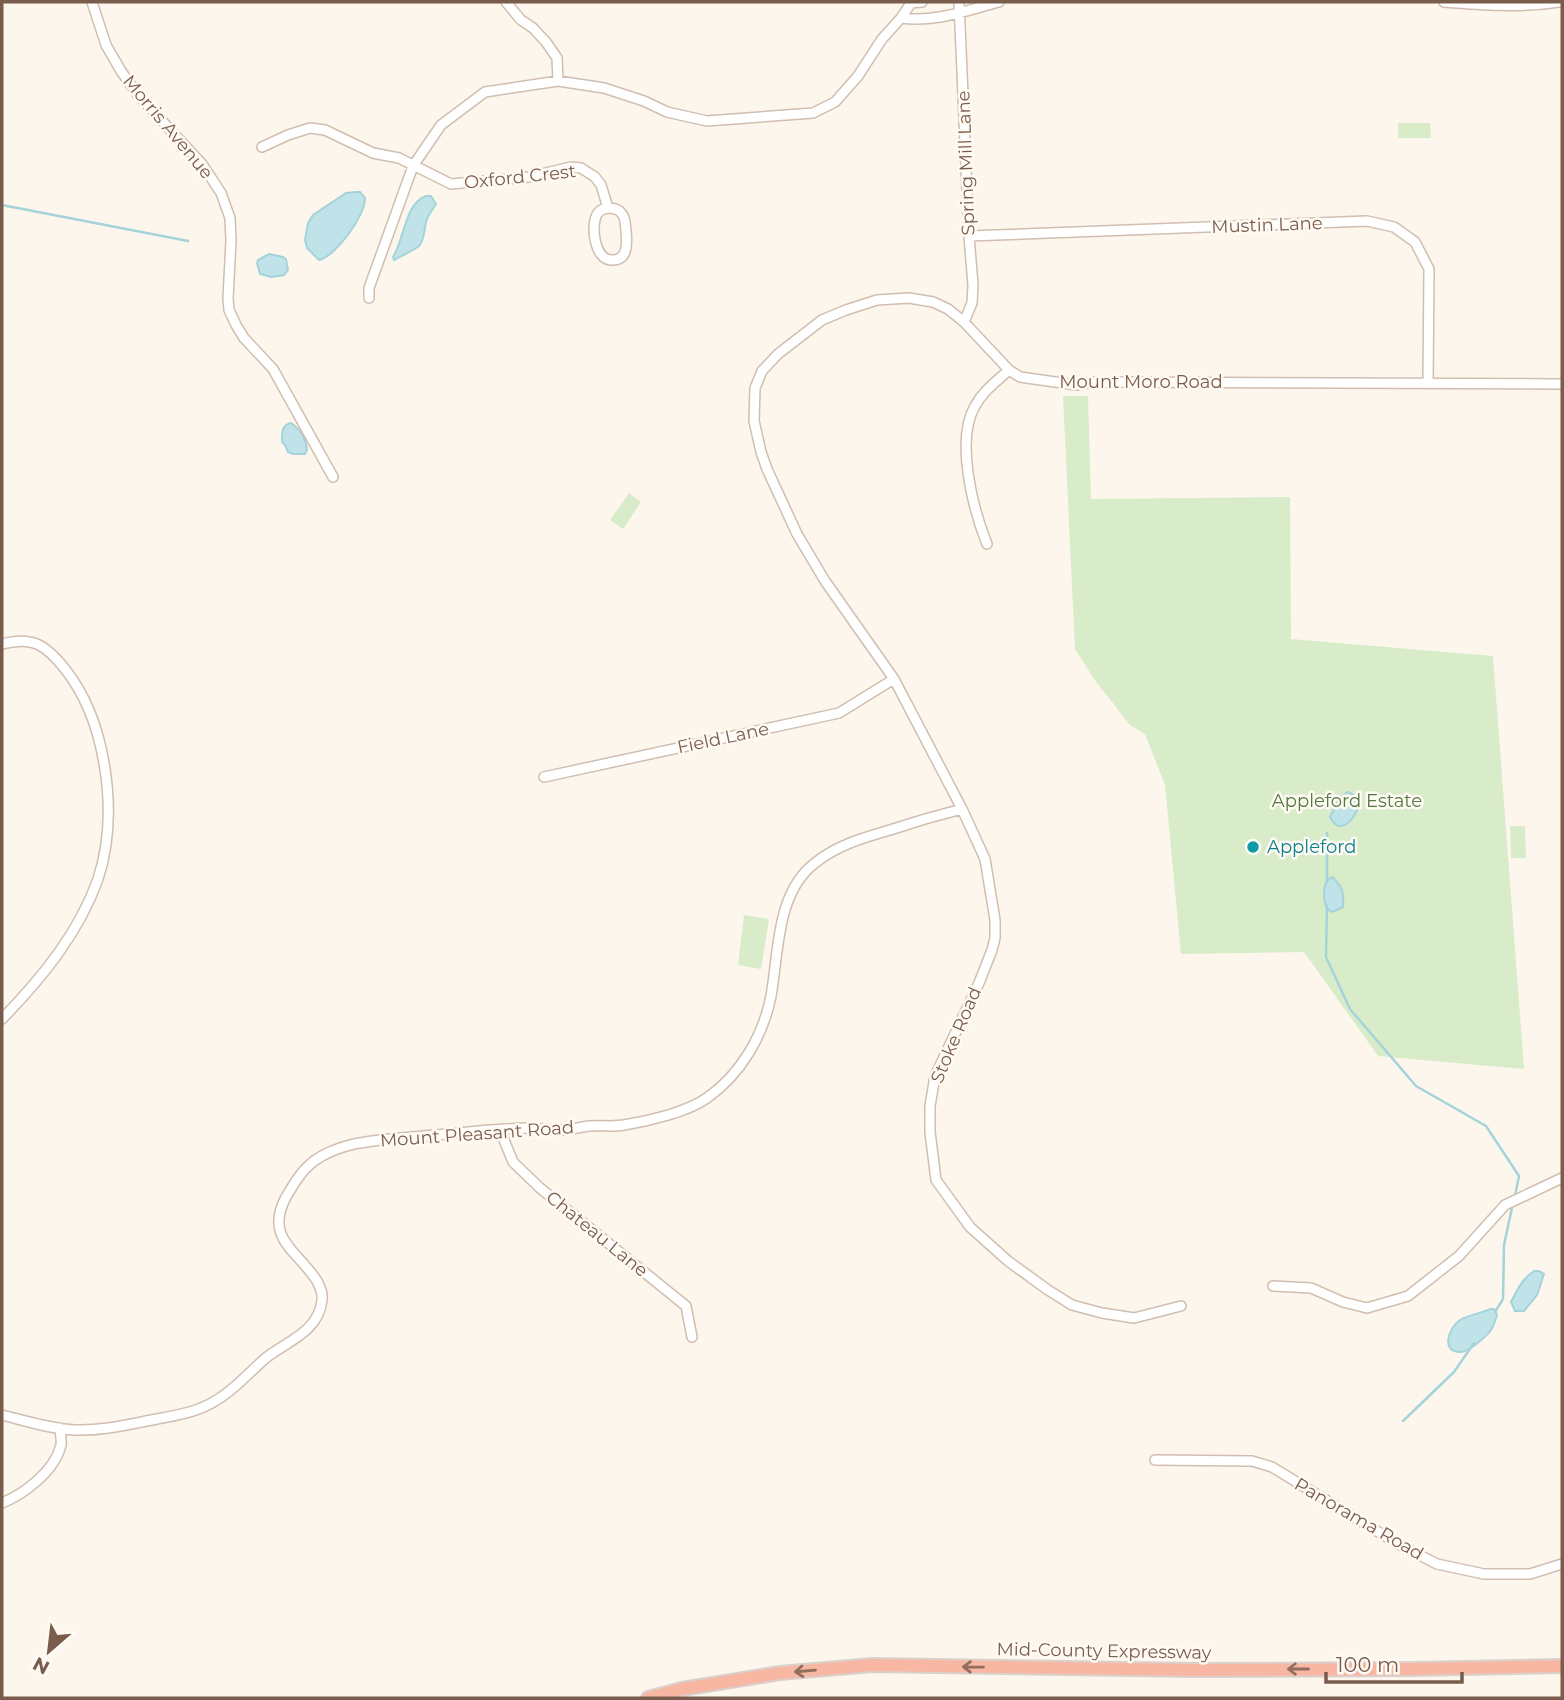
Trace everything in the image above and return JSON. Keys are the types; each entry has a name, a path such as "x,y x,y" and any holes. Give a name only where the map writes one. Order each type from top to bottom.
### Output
{"highway":[{"name":"Mid-County Expressway","path":"648,1698 682,1689 780,1673 873,1665 1193,1670 1562,1665"}],"street":[{"name":"Morris Avenue","path":"92,2 106,44 121,71 138,95 202,164 221,193 230,218 229,310 244,338 273,369 333,477"},
{"path":"506,2 521,20 546,42 557,58 558,81"},
{"path":"514,2 521,20"},
{"path":"369,298 369,288 412,166 441,125 485,92 558,81 604,88 644,101 667,113 707,121 813,113 835,102 858,76 882,39 901,19 911,3 922,2"},
{"path":"901,19 927,19 960,7 999,2"},
{"path":"1444,2 1534,6 1559,2"},
{"name":"Spring Mill Lane","path":"960,7 973,285 972,303 964,322"},
{"name":"Oxford Crest","path":"262,147 310,128 325,130 373,153 399,158 450,184 530,177 571,167 581,168 595,177 601,185 608,208"},
{"name":"Oxford Crest","path":"608,208 618,209 624,217 627,244 621,257 612,260 607,260 598,253 594,222 598,212 608,208"},
{"name":"Mustin Lane","path":"969,236 1367,221 1394,227 1415,242 1429,269 1428,383"},
{"name":"Mount Moro Road","path":"962,809 894,679 825,581 797,534 761,452 754,421 755,387 762,371 778,354 822,320 877,300 909,298 933,302 948,309 964,322 1009,370 1020,377 1076,385 1092,382 1562,384"},
{"path":"987,544 973,500 965,448 966,433 975,405 1009,370"},
{"path":"2,644 17,640 35,642 53,653 70,676 85,700 95,726 107,794 104,856 90,899 57,957 2,1019"},
{"name":"Field Lane","path":"544,777 839,713 894,679"},
{"name":"Mount Pleasant Road","path":"2,1415 60,1428 93,1430 188,1413 223,1397 269,1356 310,1327 318,1315 322,1300 321,1288 311,1271 283,1239 278,1221 292,1187 302,1173 313,1162 334,1149 372,1140 529,1128 561,1130 622,1126 686,1110 708,1097 733,1074 759,1034 770,999 787,903 797,882 808,869 831,851 851,842 962,809"},
{"name":"Stoke Road","path":"962,809 985,859 995,920 995,938 978,983 935,1076 930,1106 930,1132 936,1180 970,1227 1007,1261 1072,1305 1134,1318 1181,1306"},
{"name":"Chateau Lane","path":"500,1130 513,1162 540,1188 686,1306 692,1337"},
{"path":"1273,1286 1311,1288 1343,1302 1367,1308 1408,1296 1459,1256 1504,1205 1562,1178"},
{"path":"2,1503 35,1484 53,1462 61,1445 60,1428"},
{"name":"Panorama Road","path":"1155,1460 1252,1461 1272,1467 1398,1544 1437,1564 1484,1574 1530,1574 1562,1564"}],"green space":[{"path":"1398,123 1430,123 1431,138 1398,138"},
{"name":"Appleford Estate","path":"1063,396 1088,396 1091,499 1290,497 1291,639 1493,656 1524,1069 1378,1056 1304,952 1181,954 1165,785 1145,734 1130,725 1094,679 1075,649"},
{"path":"629,493 641,502 623,529 610,520"},
{"path":"1510,826 1525,826 1526,858 1511,858"},
{"path":"744,915 769,919 761,969 738,965"}],"water":[{"path":"360,192 365,198 364,205 355,224 341,244 319,260 307,248 305,240 308,223 313,215 346,193"},
{"path":"431,196 436,204 427,219 421,243 394,260 409,214 419,200"},
{"path":"269,254 286,259 288,270 284,275 271,277 260,274 258,260"},
{"path":"291,423 304,438 307,450 305,454 288,452 282,442 284,428"},
{"path":"1348,792 1360,802 1352,819 1344,826 1339,826 1330,817 1340,797"},
{"path":"1332,877 1341,887 1343,898 1343,907 1333,912 1328,910 1324,897 1326,883"},
{"path":"1534,1271 1544,1274 1537,1295 1524,1311 1515,1311 1511,1302 1523,1281"},
{"path":"1494,1309 1497,1315 1485,1337 1463,1352 1450,1348 1448,1339 1456,1323"}],"waterway":[{"path":"2,205 188,241"},
{"path":"1327,833 1327,882"},
{"path":"1327,906 1326,957 1350,1009 1416,1086 1486,1126 1519,1176 1515,1196"},
{"path":"1495,1312 1503,1299 1504,1245 1513,1203"},
{"path":"1403,1421 1454,1372 1474,1343"}],"place":[{"name":"Appleford","path":"1253,847"}]}
